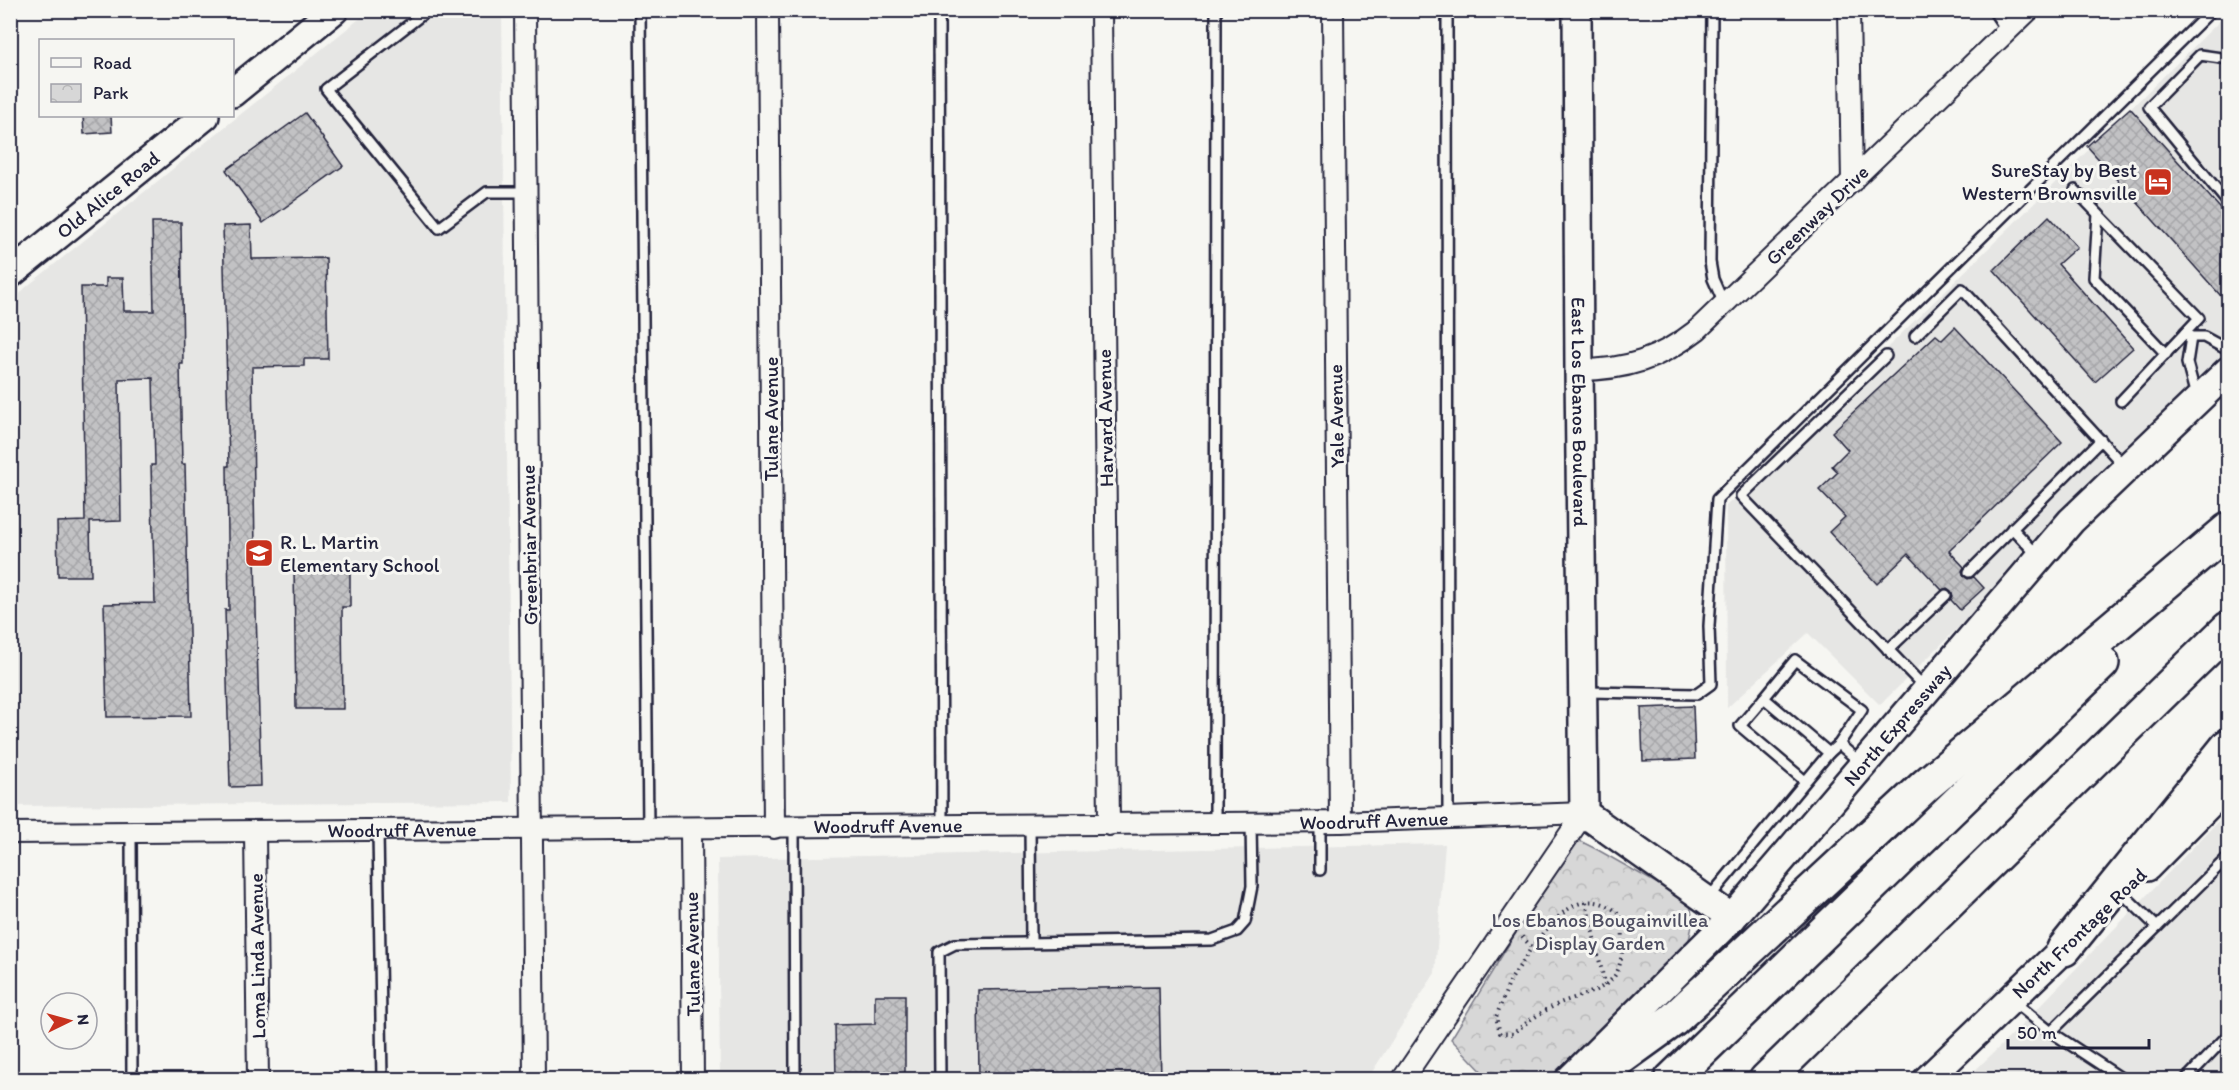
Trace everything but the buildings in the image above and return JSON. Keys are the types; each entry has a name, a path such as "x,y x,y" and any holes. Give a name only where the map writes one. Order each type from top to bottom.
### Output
{"highway":[{"path":"1590,1080 1673,1020 1926,785 2229,530"},
{"path":"1671,1080 2229,541"},
{"path":"1766,1080 2229,629"},
{"path":"2064,949 2229,746"}],"main road":[{"path":"234,91 334,10"},
{"name":"East Los Ebanos Boulevard","path":"1578,10 1584,813"},
{"name":"Old Alice Road","path":"10,274 204,117"},
{"name":"North Expressway","path":"1569,1080 1732,918 2071,521 2229,371"},
{"name":"North Frontage Road","path":"1927,1080 2064,949 2229,785"},
{"path":"1584,813 1732,918"}],"street":[{"name":"Greenbriar Avenue","path":"525,10 534,1080"},
{"name":"Tulane Avenue","path":"768,10 774,828"},
{"name":"Harvard Avenue","path":"1101,10 1109,825"},
{"name":"Yale Avenue","path":"1332,10 1340,822"},
{"path":"1849,10 1852,182"},
{"name":"Greenway Drive","path":"1579,370 1622,367 1659,356 1679,345 1852,182 2029,10"},
{"name":"Woodruff Avenue","path":"10,833 1215,824 1584,813"},
{"path":"1402,1080 1584,813"},
{"name":"Tulane Avenue","path":"691,829 693,1080"},
{"name":"Loma Linda Avenue","path":"255,832 258,1080"}],"lane":[{"path":"428,10 326,89 439,228 487,192 526,192"},
{"path":"640,10 648,829"},
{"path":"939,10 942,826"},
{"path":"1215,824 1216,10"},
{"path":"1447,10 1448,818"},
{"path":"1712,10 1710,262 1713,279 1724,304"},
{"path":"1994,10 2008,31"},
{"path":"1582,692 1697,694 1711,684 1709,626 1717,499 2212,10"},
{"path":"2228,201 2149,106 2200,56 2229,59"},
{"path":"2075,190 2199,318 2188,335 2166,354 2121,401"},
{"path":"2098,214 2094,278 2166,354"},
{"path":"1915,336 1962,289 2127,468"},
{"path":"2188,335 2204,337 2229,350"},
{"path":"2188,335 2187,363 2196,402"},
{"path":"1886,356 1741,496 1927,690"},
{"path":"1969,572 2101,440"},
{"path":"2012,528 2040,558"},
{"path":"1888,650 1946,595"},
{"path":"1707,900 1805,782 1829,753 1839,744 1862,710 1795,660 1740,726 1805,782"},
{"path":"1764,698 1829,753"},
{"path":"1839,744 1863,764"},
{"path":"1320,822 1320,870"},
{"path":"940,1080 939,952 955,944 1212,940 1237,931 1245,922 1252,886 1251,823"},
{"path":"1030,825 1031,942"},
{"path":"794,827 795,1080"},
{"path":"378,831 382,1080"},
{"path":"131,832 132,1080"},
{"path":"2051,1032 2229,857"},
{"path":"2121,892 2157,927"},
{"path":"2011,999 2051,1032 2124,1080"},
{"path":"2185,1080 2229,1035"}],"path":[{"path":"1586,902 1605,985"},
{"path":"1586,902 1604,905 1613,908 1622,916 1623,933 1618,970 1605,985 1542,1012 1513,1034 1500,1033 1496,1017 1510,981 1532,946 1556,917 1576,904 1586,902"},
{"path":"1508,925 1532,946"}],"shaded area":[{"name":"R. L. Martin Elementary School","path":"369,11 502,11 511,802 11,806 11,304 25,288"},
{"path":"2228,13 2228,360 1880,705 1808,633 1727,708 1726,506"},
{"path":"2228,811 2228,1079 1965,1080 2014,1033"},
{"path":"1445,844 1435,973 1367,1080 720,1079 718,859"}],"green space":[{"name":"Los Ebanos Bougainvillea Display Garden","path":"1578,840 1688,901 1692,927 1688,944 1548,1079 1489,1079 1451,1039 1555,869"}],"place":[{"name":"SureStay by Best Western Brownsville","path":"2158,182"},
{"name":"R. L. Martin Elementary School","path":"259,553"}]}
